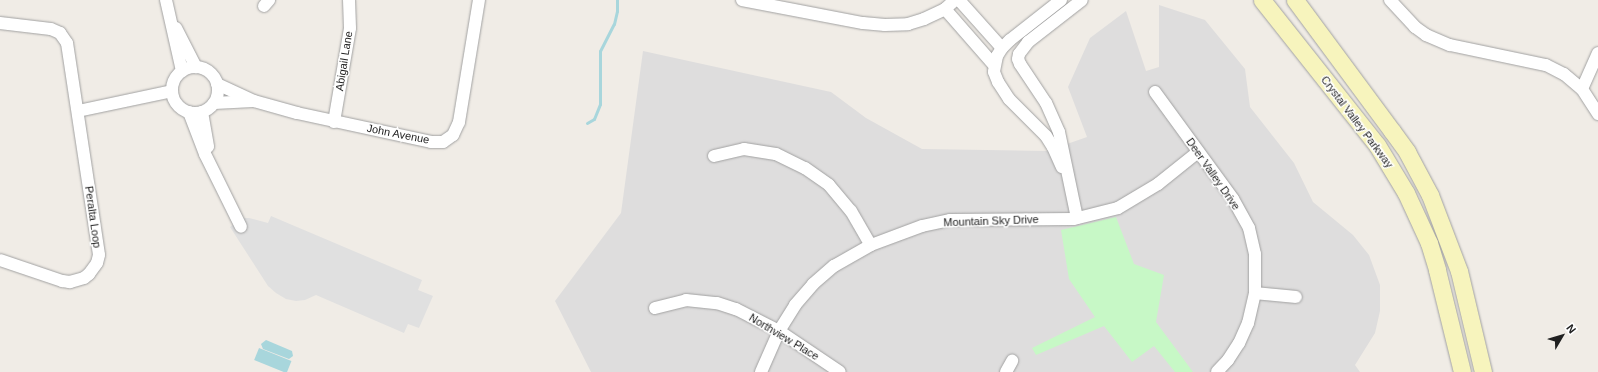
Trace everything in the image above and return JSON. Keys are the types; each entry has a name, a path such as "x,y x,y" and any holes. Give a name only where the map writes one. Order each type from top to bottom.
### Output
{"main road":[{"name":"Crystal Valley Parkway","path":"1262,0 1377,145 1406,194 1429,243 1462,372"},
{"name":"Crystal Valley Parkway","path":"1295,0 1392,131 1413,163 1430,195 1460,271 1484,372"}],"street":[{"path":"166,0 182,71"},
{"name":"Abigail Lane","path":"334,122 350,28 349,0"},
{"name":"John Avenue","path":"217,84 254,101 334,122 431,142 443,142 453,135 459,122 479,0"},
{"path":"742,0 863,23 885,25 908,24 924,19 946,8 955,0"},
{"path":"959,0 1002,48"},
{"path":"994,65 1002,48 1010,40 1061,0"},
{"path":"1077,218 1069,185 1064,149 1053,117 1046,103 1018,59 1019,54 1028,42 1082,0"},
{"path":"1390,0 1415,27 1426,35 1450,45 1546,65 1564,74 1582,89 1598,114"},
{"path":"946,8 994,65 996,80 1001,88 1053,146 1069,185"},
{"path":"171,20 196,67"},
{"name":"Peralta Loop","path":"0,23 51,29 60,33 67,43 99,255 97,263 84,278 70,282 62,281 0,260"},
{"path":"1582,89 1598,53"},
{"path":"196,67 207,70 215,79 217,84 217,97 214,103 202,112 189,112 177,104 172,91 176,76 182,71 196,67"},
{"path":"78,111 172,91"},
{"name":"Deer Valley Drive","path":"1155,92 1233,199 1249,228 1255,254 1255,293 1248,323 1239,343 1228,360 1217,372"},
{"name":"John Avenue","path":"214,103 254,101"},
{"path":"189,112 213,171 240,227"},
{"path":"202,112 213,171"},
{"path":"714,156 744,149 776,154 805,168 829,185 851,211 871,245"},
{"name":"Mountain Sky Drive","path":"761,372 779,331 795,305 814,284 834,266 871,245 922,226 950,220 1077,218 1118,208 1158,184 1198,152"},
{"path":"1255,293 1296,297"},
{"name":"Northview Place","path":"654,308 686,300 717,303 736,309 779,331 840,372"},
{"path":"1006,372 1012,361"}],"shaded area":[{"path":"1159,5 1205,20 1245,69 1250,107 1294,163 1313,202 1353,235 1369,255 1380,285 1380,311 1375,333 1355,365 1360,372 591,372 555,301 621,213 643,51 831,92 866,118 922,149 1047,151 1087,137 1068,87 1090,38 1126,11 1146,71 1159,67"},
{"path":"271,216 422,280 418,290 433,296 419,328 408,324 404,333 316,295 305,300 296,301 286,299 276,293 268,286 230,227 242,218 249,218 268,223"}],"green space":[{"path":"1116,217 1134,264 1164,275 1156,322 1193,372 1175,372 1154,346 1132,362 1104,326 1036,355 1032,348 1095,317 1069,279 1061,230"}],"water":[{"path":"266,340 292,351 293,356 289,359 263,349 261,344"},
{"path":"259,348 291,361 287,372 284,372 254,360"}],"waterway":[{"path":"587,123 594,119 600,104 600,51 614,24 617,11 617,0"}]}
